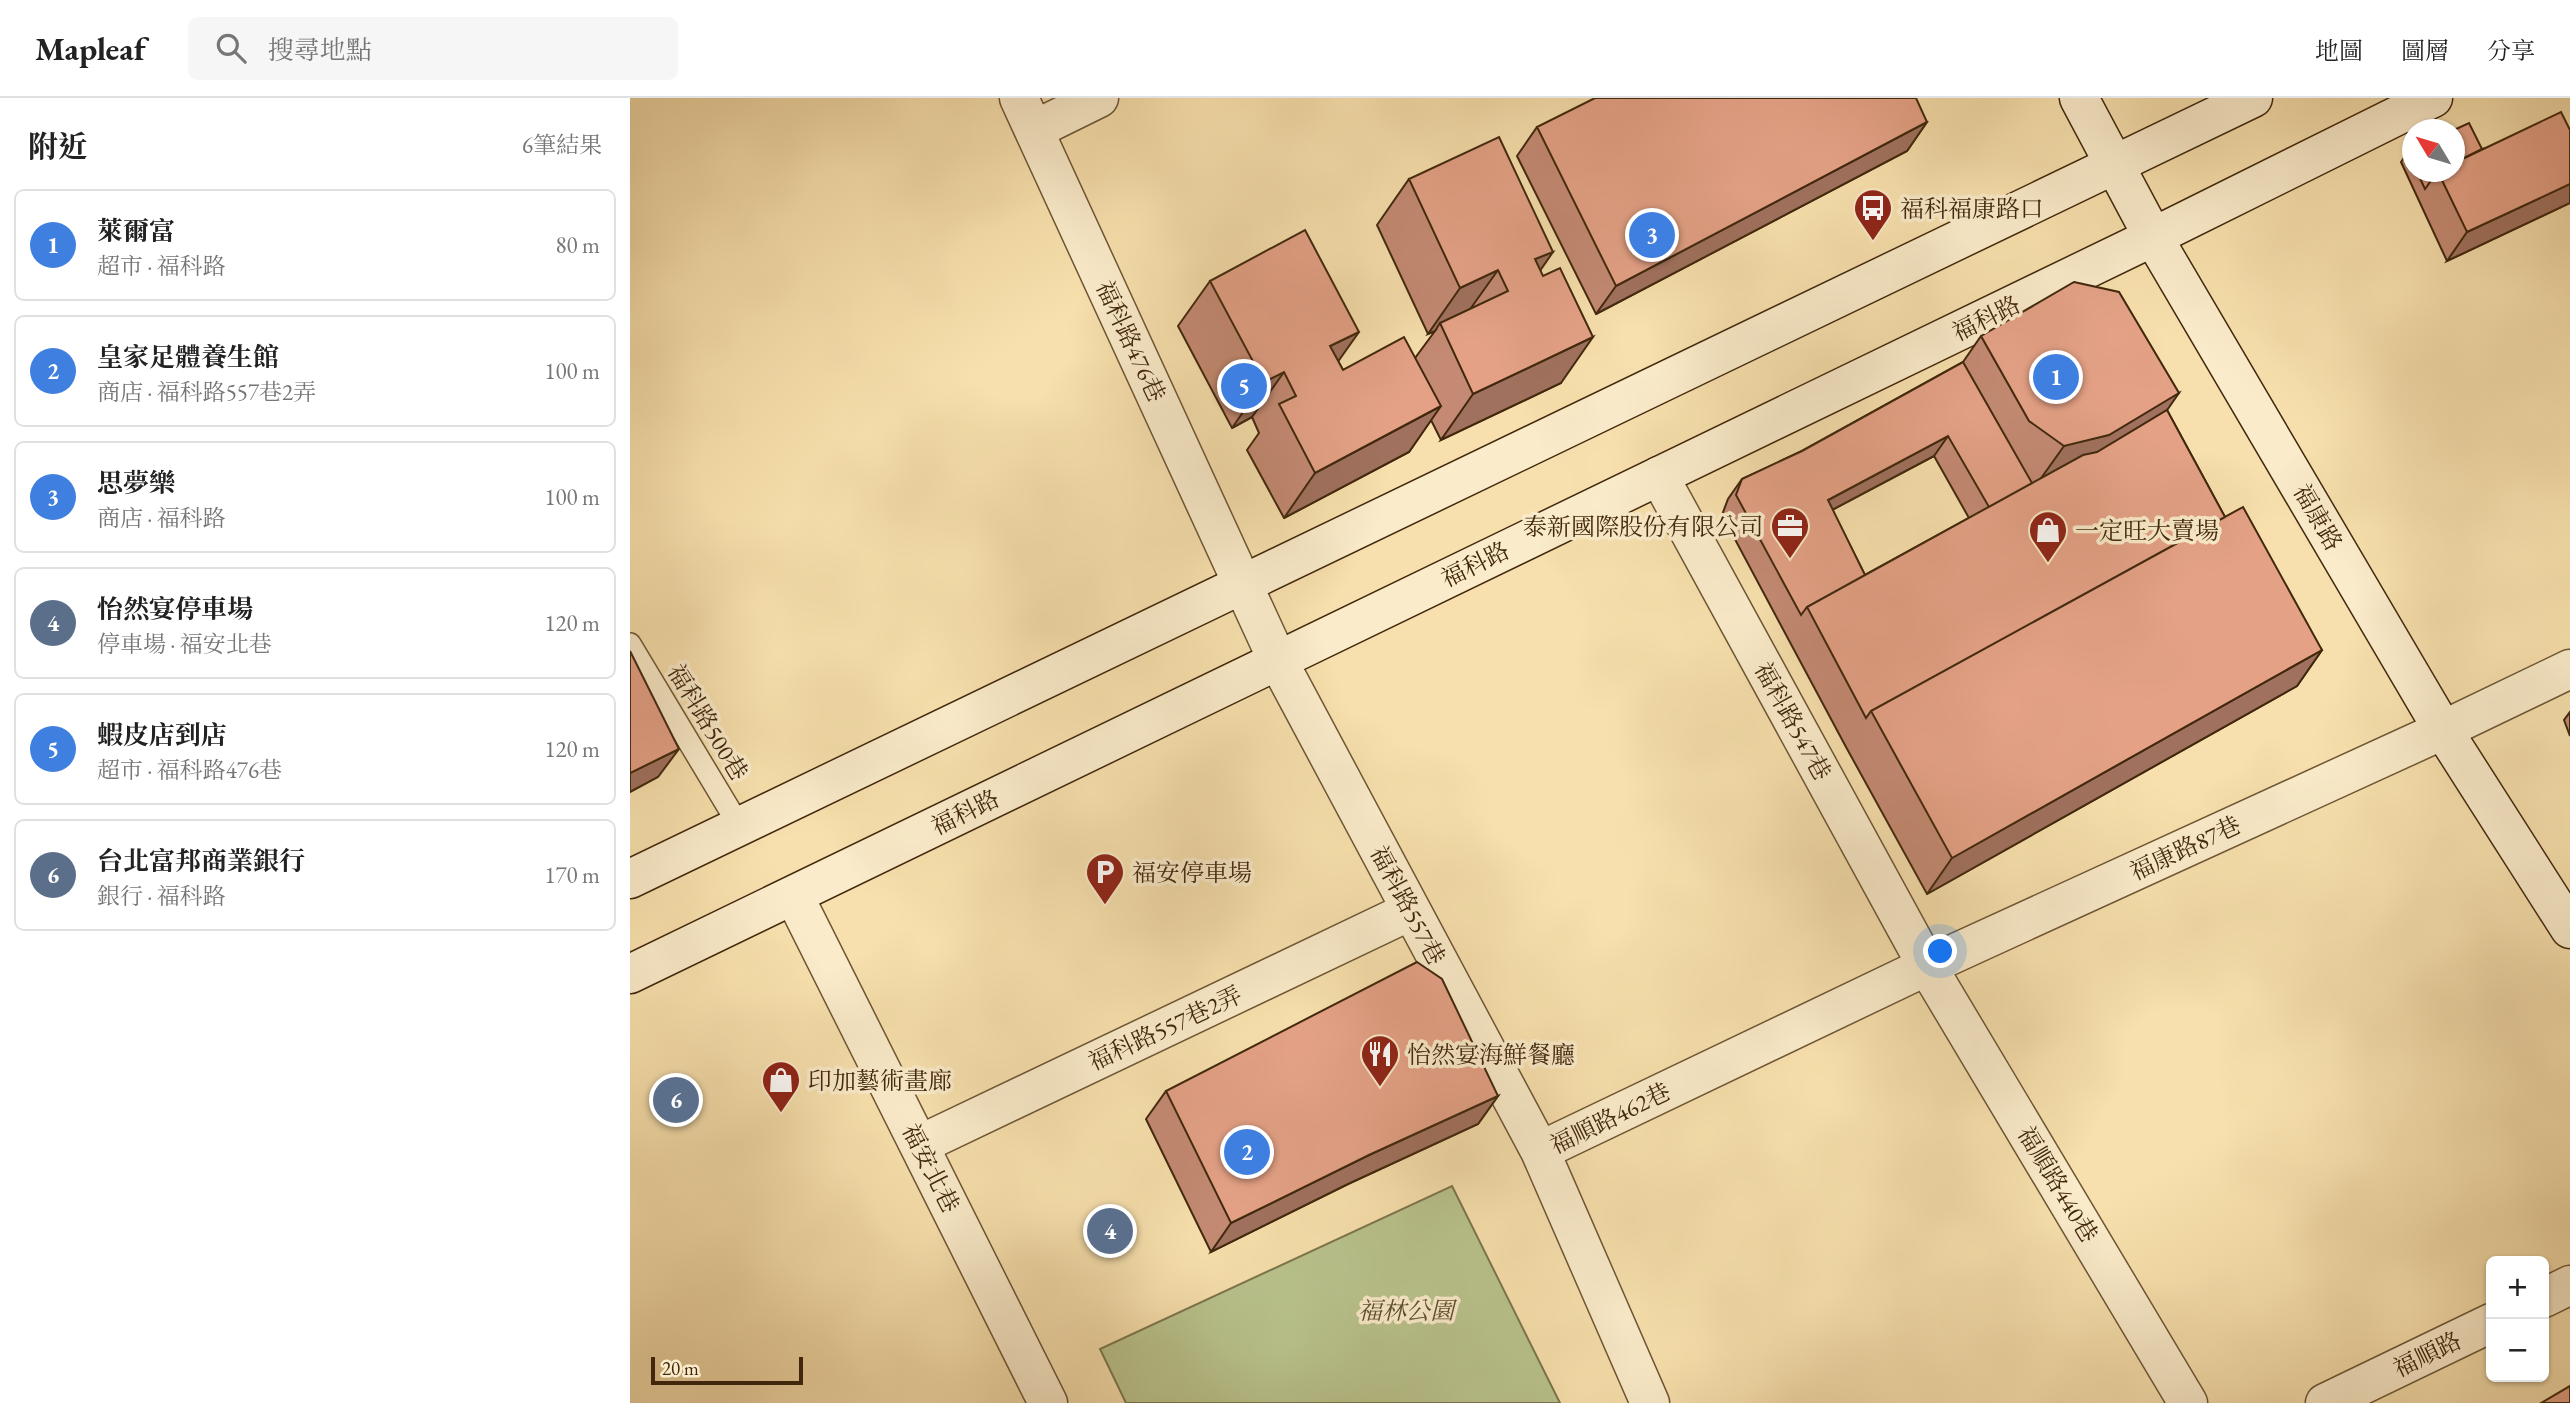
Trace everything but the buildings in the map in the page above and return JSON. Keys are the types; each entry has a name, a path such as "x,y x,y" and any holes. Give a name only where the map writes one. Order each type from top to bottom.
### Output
{"street":[{"path":"1027,114 1099,98"},
{"name":"福康路","path":"2079,98 2153,237 2442,730 2570,929"},
{"path":"630,879 2253,98"},
{"name":"福科路","path":"630,974 2153,237 2434,98"},
{"name":"福科路476巷","path":"1027,114 1277,659"},
{"name":"福科路547巷","path":"1660,476 1927,966"},
{"name":"福科路557巷","path":"1277,659 1540,1151"},
{"name":"福康路87巷","path":"1927,966 2570,669"},
{"name":"福安北巷","path":"794,896 1048,1403"},
{"name":"福科路557巷2弄","path":"919,1145 1410,911"},
{"name":"福順路462巷","path":"1650,1403 1540,1151 1927,966"},
{"name":"福順路440巷","path":"1927,966 2188,1403"},
{"path":"2549,1296 2570,1285"},
{"name":"福順路","path":"2325,1403 2486,1325"}],"lane":[{"name":"福科路500巷","path":"630,644 740,827"}],"green space":[{"name":"福林公園","path":"1452,1186 1560,1403 1126,1403 1100,1349"}],"place":[{"name":"思夢樂","path":"1652,235"},
{"name":"福科福康路口","path":"1873,242"},
{"name":"萊爾富","path":"2056,377"},
{"name":"蝦皮店到店","path":"1244,386"},
{"name":"泰新國際股份有限公司","path":"1790,560"},
{"name":"一定旺大賣場","path":"2048,564"},
{"name":"福安停車場","path":"1105,906"},
{"name":"怡然宴海鮮餐廳","path":"1380,1088"},
{"name":"台北富邦商業銀行","path":"676,1100"},
{"name":"印加藝術畫廊","path":"781,1114"},
{"name":"皇家足體養生館","path":"1247,1152"},
{"name":"怡然宴停車場","path":"1110,1231"}]}
